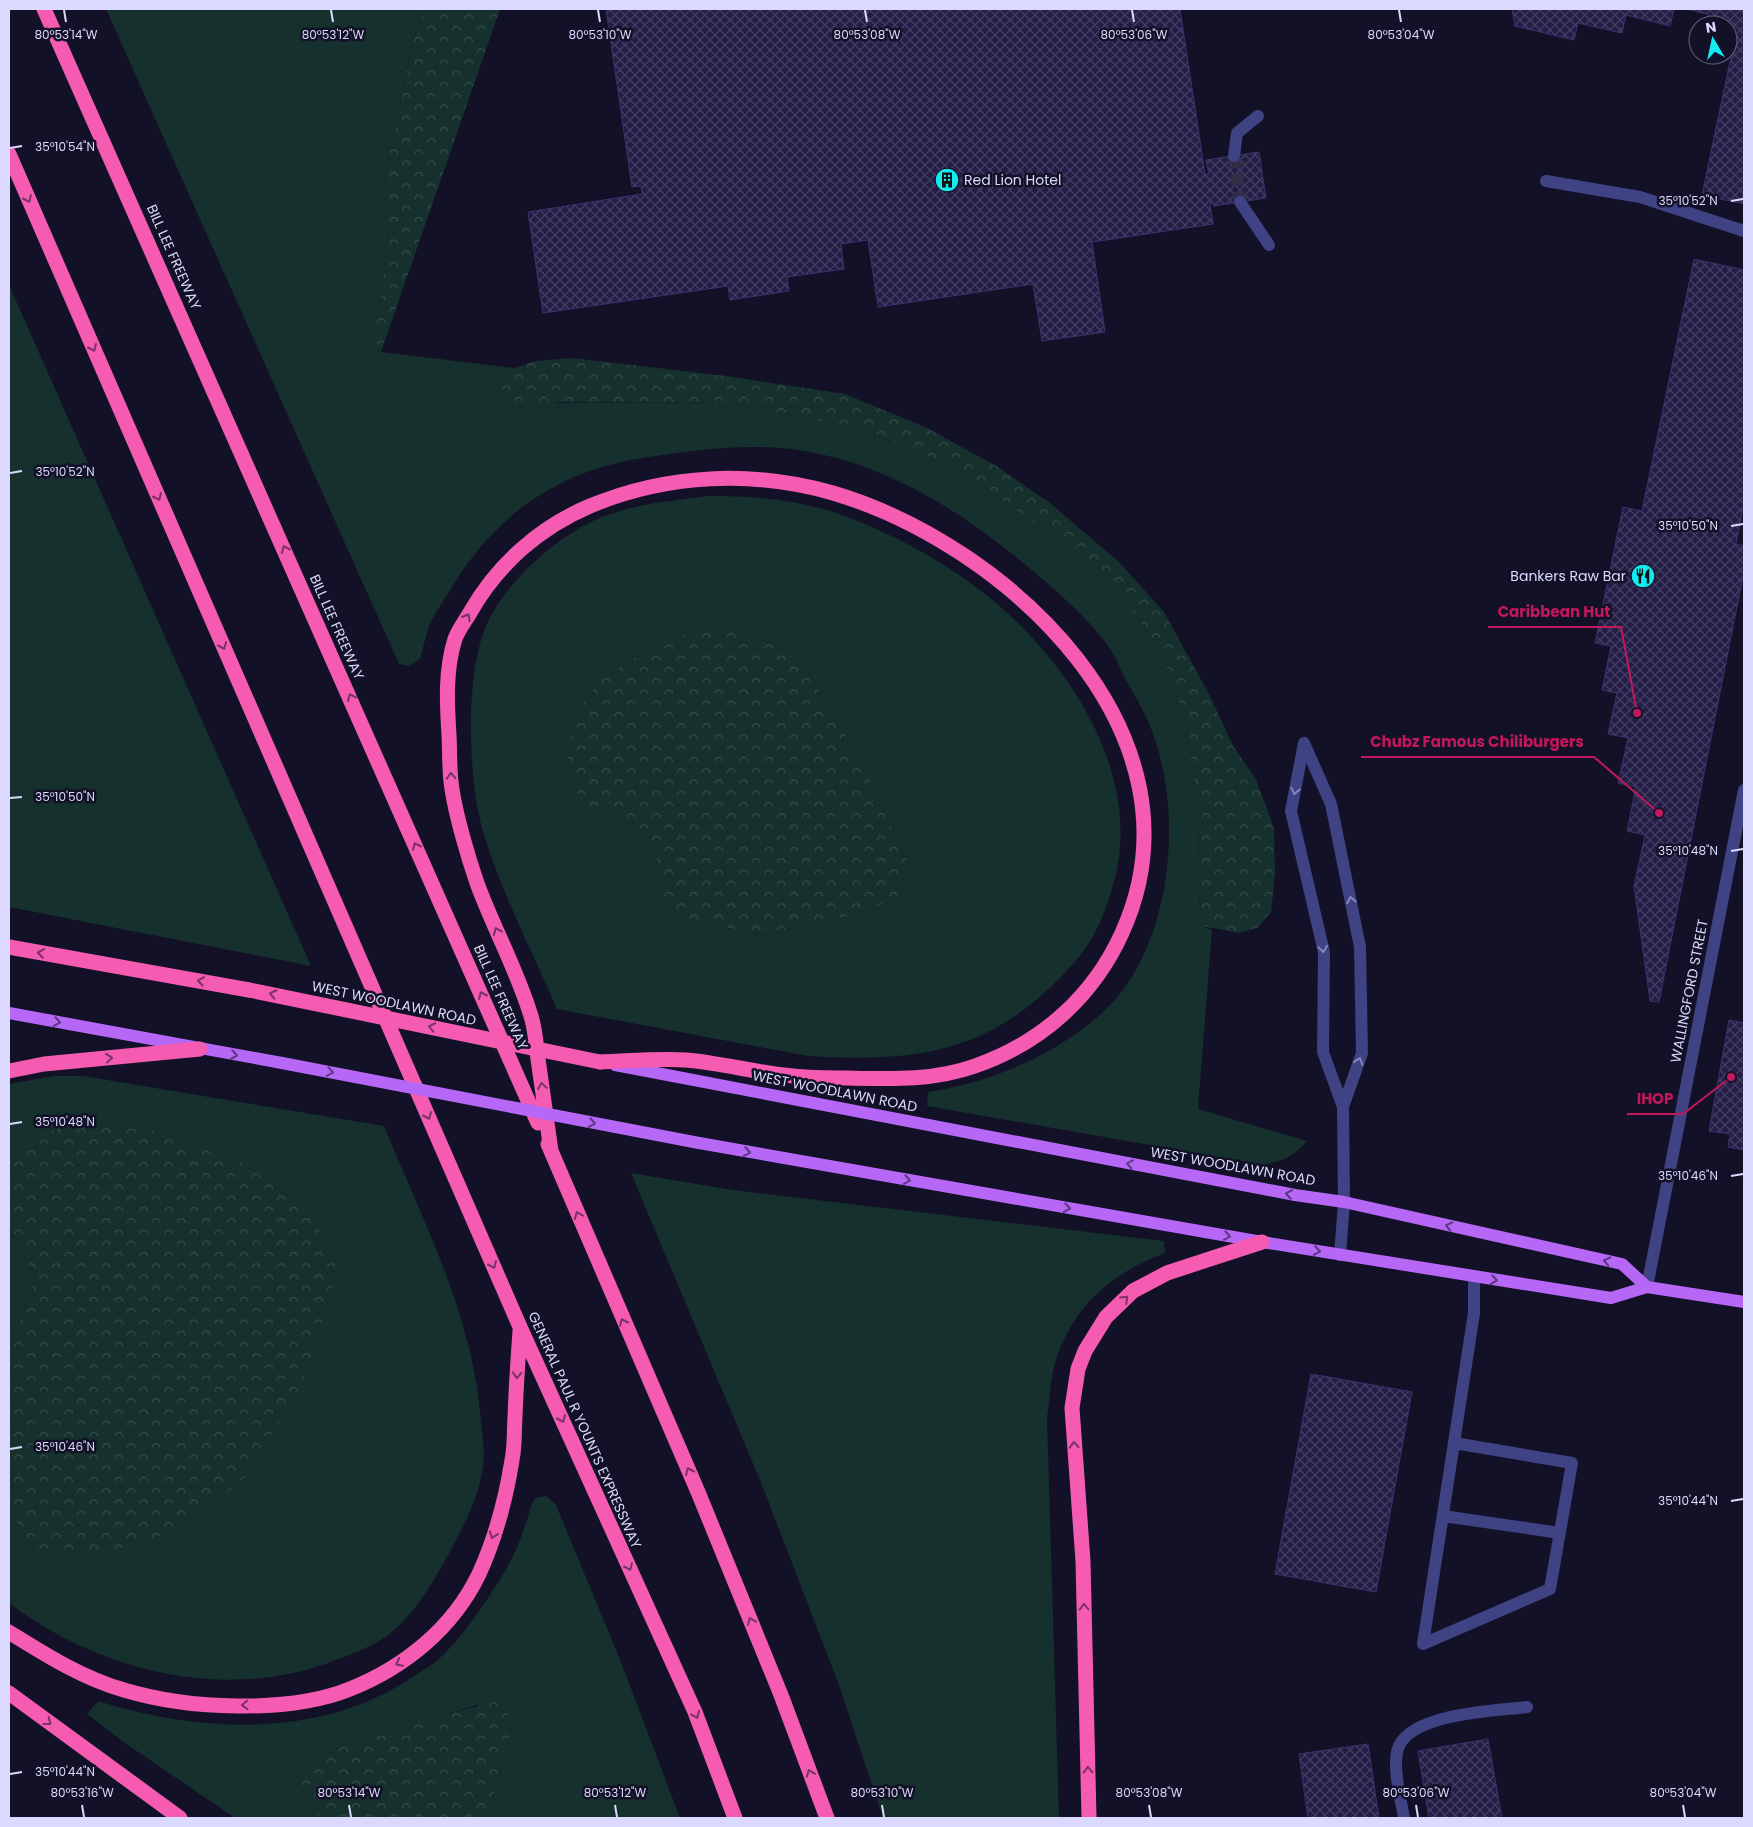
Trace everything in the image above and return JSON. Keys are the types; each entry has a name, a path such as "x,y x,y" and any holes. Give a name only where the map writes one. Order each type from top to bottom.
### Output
{"highway":[{"name":"BILL LEE FREEWAY","path":"44,9 551,1151 698,1492 781,1695 827,1818"},
{"name":"GENERAL PAUL R YOUNTS EXPRESSWAY","path":"9,154 520,1326 695,1712 735,1818"},
{"path":"551,1151 532,1017 475,879 452,792 446,690 455,638 492,579 527,544 567,516 620,493 647,486 702,478 758,480 833,494 894,516 956,550 985,570 1040,616 1087,672 1106,699 1128,746 1136,771 1144,822 1142,874 1132,912 1111,957 1082,998 1045,1031 1023,1044 974,1067 920,1079 805,1077 691,1060 664,1059 600,1062"},
{"name":"WEST WOODLAWN ROAD","path":"9,947 249,990 600,1062"},
{"path":"9,1071 44,1064 200,1049"},
{"path":"1089,1818 1082,1561 1072,1408 1078,1369 1085,1351 1106,1317 1133,1291 1168,1272 1262,1242"},
{"path":"9,1632 70,1670 124,1690 185,1703 216,1706 278,1704 328,1696 350,1689 411,1657 446,1624 465,1599 479,1573 499,1517 513,1459 520,1326"},
{"path":"9,1693 180,1818"}],"main road":[{"path":"9,1014 282,1063 699,1143 1340,1255 1611,1298 1647,1287 1744,1302"},
{"name":"WEST WOODLAWN ROAD","path":"600,1062 1285,1193 1344,1202 1622,1264 1647,1287"}],"street":[{"path":"1234,156 1237,134 1258,116"},
{"path":"1546,181 1640,197 1744,231"},
{"path":"1240,202 1270,245"},
{"path":"1340,1255 1344,1202 1342,1107 1323,1052 1324,952 1291,811 1304,743 1331,804 1360,947 1362,1053 1342,1107"},
{"name":"WALLINGFORD STREET","path":"1647,1287 1744,790"},
{"path":"1454,1443 1572,1464 1550,1589 1423,1644 1474,1313 1474,1277"},
{"path":"1443,1516 1560,1533"},
{"path":"1404,1818 1396,1768 1399,1747 1408,1734 1420,1727 1456,1716 1527,1707"}],"green space":[{"path":"106,9 425,9 414,37 385,174 388,229 382,287 371,348 381,352 515,368 501,385 558,403 734,403 864,430 960,470 1055,538 1125,601 1161,652 1184,717 1199,809 1198,889 1203,926 1212,930 1198,1109 1307,1141 1298,1151 1277,1162 1264,1165 927,1106 928,1092 981,1080 1035,1058 1061,1044 1105,1010 1123,990 1140,962 1153,931 1162,897 1168,862 1169,826 1166,791 1160,757 1150,726 1115,657 1103,639 1068,602 1015,556 935,500 877,472 846,461 794,449 750,447 707,449 612,464 583,473 557,485 532,500 510,518 469,561 452,587 430,624 420,659 409,666 399,664"},
{"path":"425,9 500,9 381,352 371,348 382,287 388,229 385,174 414,37"},
{"path":"9,285 311,966 9,907"},
{"path":"572,358 726,376 845,394 927,428 998,467 1051,504 1119,562 1164,612 1210,696 1233,746 1256,779 1274,829 1275,873 1271,912 1257,928 1239,933 1203,926 1198,888 1199,809 1184,717 1161,652 1125,601 1055,538 960,470 864,430 734,403 508,402 501,385 515,368 536,361"},
{"path":"709,496 763,498 816,507 850,518 919,550 984,593 1022,627 1046,653 1068,682 1087,713 1102,745 1114,779 1120,814 1120,849 1113,885 1094,935 1080,956 1033,1003 1004,1023 975,1038 945,1048 914,1054 846,1058 808,1056 557,1009 516,919 498,874 489,851 477,806 471,726 472,698 479,647 486,626 503,596 542,555 571,533 599,518 630,508","holes":["722,626 798,653 869,777 907,860 901,893 814,922 766,935 681,917 661,897 655,843 633,823"]},
{"path":"722,626 798,653 869,777 907,860 901,893 865,913 814,922 766,935 681,917 661,897 655,843 633,823 581,803 567,759 573,717 600,681 658,642"},
{"path":"54,1076 83,1076 384,1126 430,1234 458,1308 476,1383 484,1456 480,1482 472,1507 443,1565 408,1616 392,1632 379,1641 336,1660 294,1673 252,1679 209,1679 166,1674 124,1663 83,1647 45,1627 9,1603 9,1512 35,1549 311,1214 244,1163 157,1131 9,1156 9,1084"},
{"path":"78,1124 157,1131 244,1163 311,1214 336,1260 330,1299 302,1386 242,1481 171,1532 108,1553 35,1549 9,1512 9,1328 20,1321 36,1276 12,1236 9,1235 9,1156 16,1154 46,1132"},
{"path":"631,1173 733,1190 1164,1241 1165,1253 1127,1271 1096,1294 1083,1309 1063,1343 1052,1376 1047,1417 1059,1818 883,1818 839,1685 762,1485"},
{"path":"9,1235 12,1236 36,1276 20,1321 9,1328"},
{"path":"546,1496 556,1505 621,1662 680,1818 481,1818 490,1806 513,1724 477,1705 346,1744 307,1766 343,1817 354,1818 235,1818 125,1743 87,1714 98,1701 137,1712 177,1719 217,1724 258,1724 299,1721 338,1712 376,1698 433,1664 455,1642 483,1606 500,1580 519,1542 535,1498"},
{"path":"495,1702 504,1708 513,1724 490,1806 481,1818 354,1818 316,1815 298,1788 307,1766 346,1744 422,1720"}],"building":[{"name":"Red Lion Hotel","path":"606,9 1180,9 1205,174 1209,174 1206,160 1259,152 1266,198 1214,206 1213,203 1210,203 1213,224 1092,242 1105,332 1042,341 1033,284 878,307 868,240 841,244 844,269 787,277 789,291 730,300 728,286 543,313 528,212 642,194 641,186 632,187"},
{"path":"1512,9 1674,9 1670,26 1626,15 1622,33 1578,23 1574,40 1515,26"},
{"path":"1686,9 1744,9 1744,204 1702,195 1729,65 1738,65 1738,15 1707,14"},
{"path":"1694,259 1744,270 1744,502 1736,544 1744,546 1744,571 1659,1002 1650,1001 1634,886 1645,835 1627,831 1636,787 1618,783 1628,738 1608,734 1617,693 1602,690 1611,646 1595,643 1623,507 1642,511"},
{"path":"1729,1020 1744,1023 1744,1150 1728,1147 1730,1134 1709,1131"},
{"path":"1311,1374 1412,1392 1376,1592 1275,1574"},
{"path":"1488,1739 1502,1818 1429,1818 1418,1751"},
{"path":"1368,1744 1379,1818 1308,1818 1299,1754"}],"tunnel":[{"path":"1234,156 1240,202"}],"place":[{"name":"Red Lion Hotel","path":"947,180"},
{"name":"Bankers Raw Bar","path":"1643,576"},
{"name":"Caribbean Hut","path":"1637,713"},
{"name":"Chubz Famous Chiliburgers","path":"1659,813"},
{"name":"IHOP","path":"1731,1077"}]}
